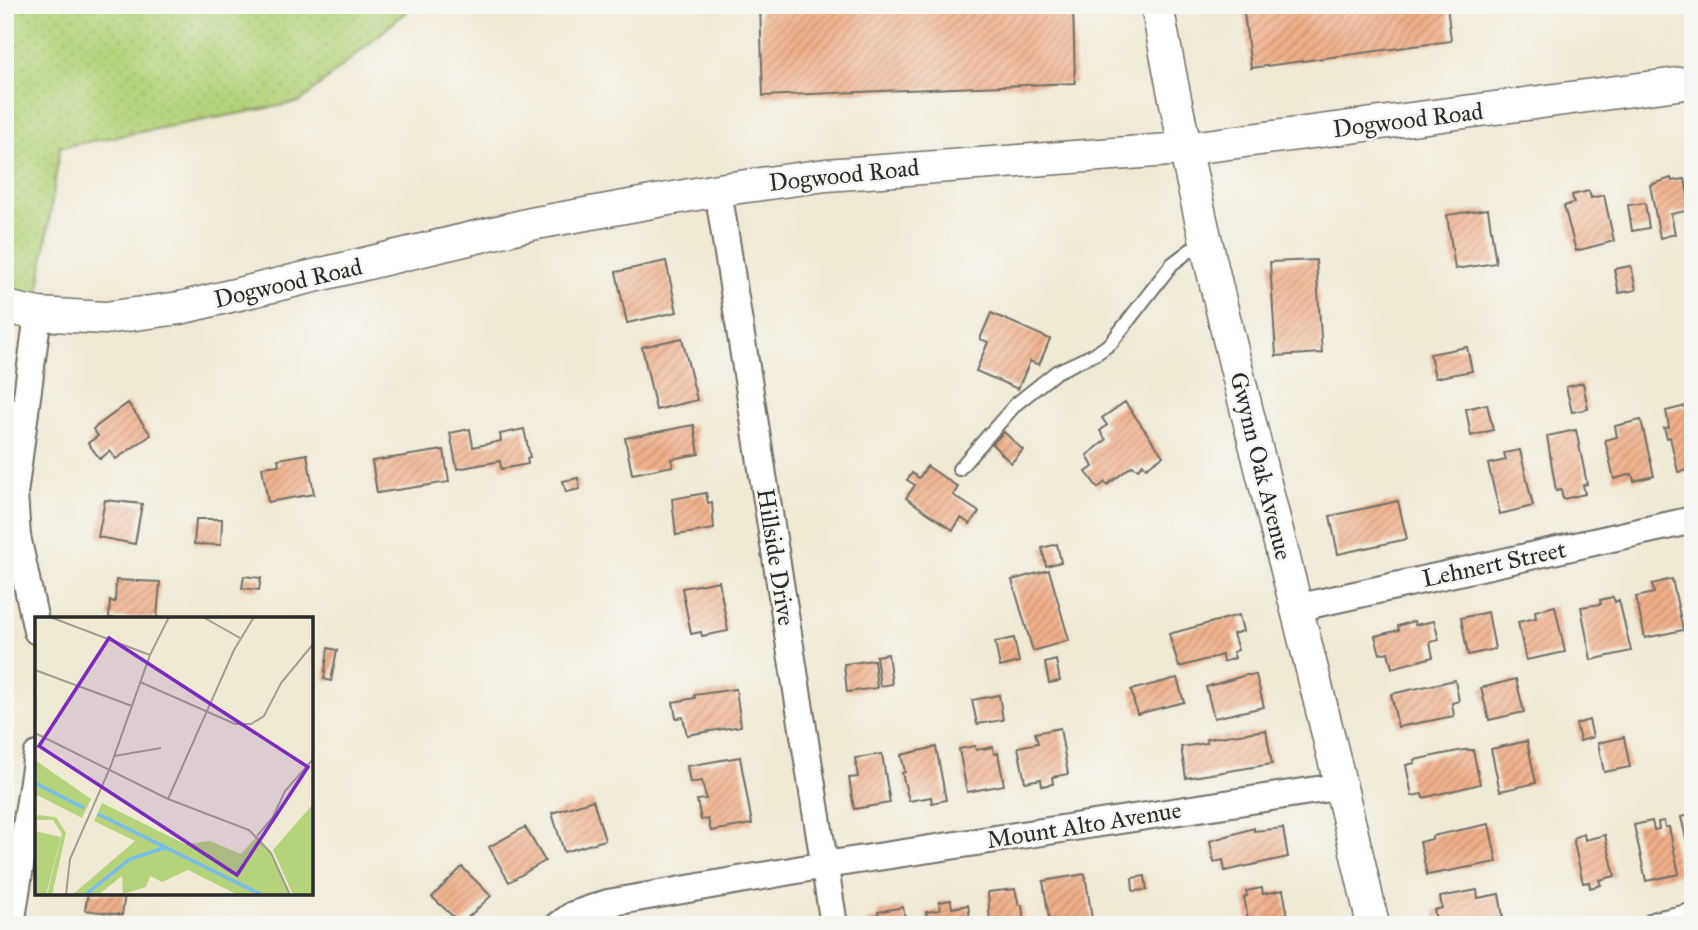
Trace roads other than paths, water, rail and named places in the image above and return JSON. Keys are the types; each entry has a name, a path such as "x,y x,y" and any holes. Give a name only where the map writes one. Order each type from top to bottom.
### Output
{"street":[{"name":"Gwynn Oak Avenue","path":"1157,5 1183,149 1342,786 1373,925"},
{"name":"Dogwood Road","path":"5,307 38,314 105,318 180,308 531,224 718,190 865,172 1183,149 1693,82"},
{"name":"Hillside Drive","path":"718,190 834,925"},
{"path":"35,621 18,536 14,494 38,314"},
{"name":"Lehnert Street","path":"1296,608 1693,520"},
{"path":"11,925 35,768"},
{"name":"Mount Alto Avenue","path":"559,925 573,915 608,903 825,865 1342,786"},
{"path":"1656,925 1693,917"}],"lane":[{"path":"959,468 1016,404 1056,372 1097,353 1111,343 1172,264 1205,239"}]}
